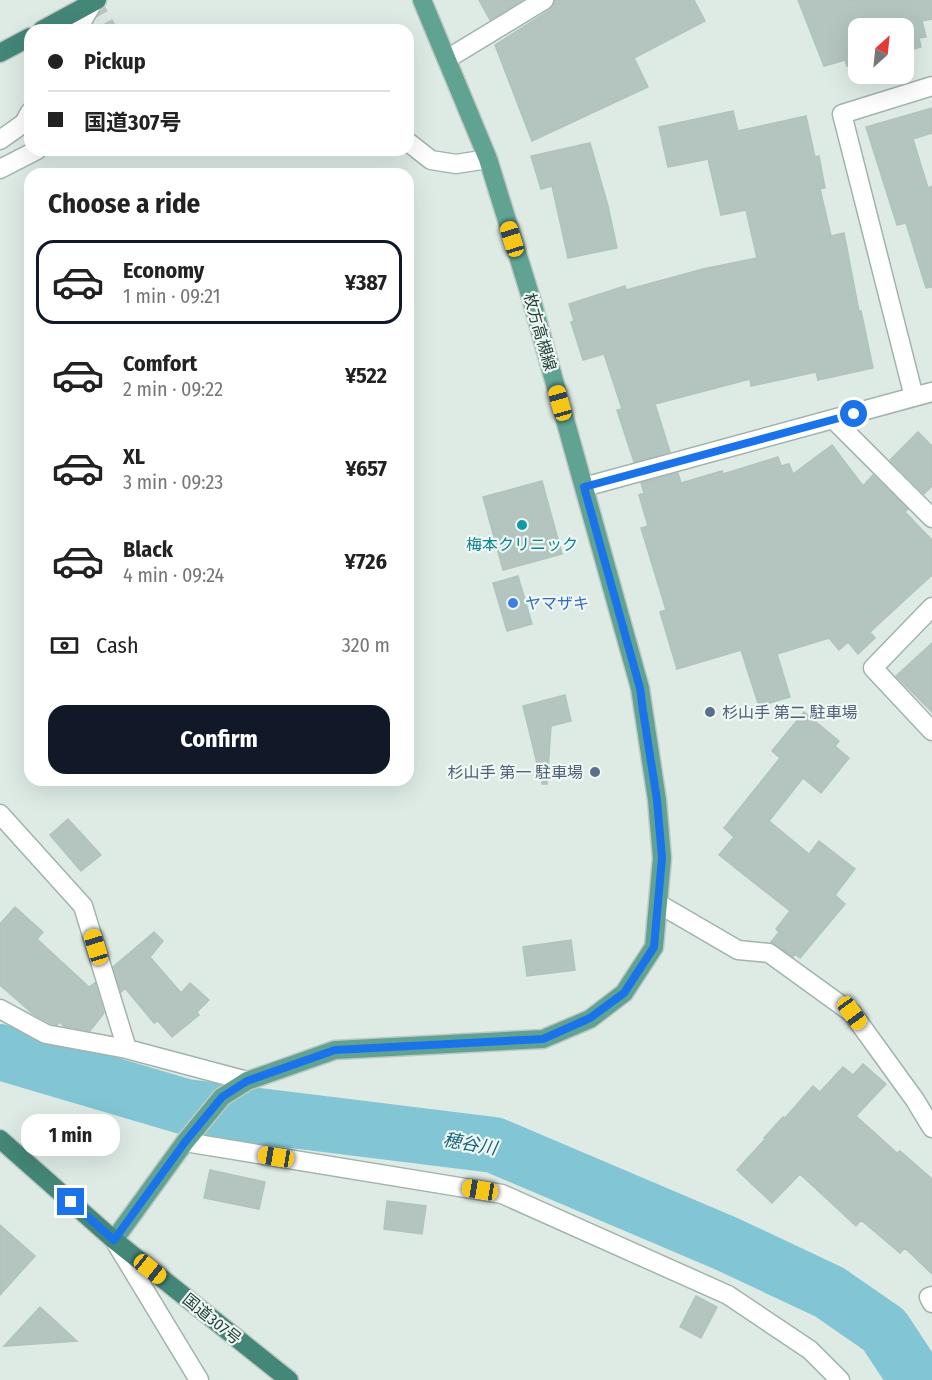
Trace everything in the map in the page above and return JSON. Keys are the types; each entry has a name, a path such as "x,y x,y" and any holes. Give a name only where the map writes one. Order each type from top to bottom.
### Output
{"highway":[{"path":"53,24 95,1"},
{"path":"0,53 24,40"},
{"name":"国道307号","path":"0,1139 114,1240 289,1380"}],"main road":[{"name":"枚方高槻線","path":"114,1240 185,1142 222,1097 247,1081 335,1050 543,1039 590,1018 624,993 654,947 662,858 657,800 640,688 531,298 488,159 422,0"}],"street":[{"path":"447,59 544,0"},
{"path":"80,24 95,1"},
{"path":"914,397 842,114 932,86"},
{"path":"0,140 24,123"},
{"path":"414,147 431,160 456,164 488,159"},
{"path":"0,169 25,156"},
{"path":"584,487 932,392"},
{"path":"834,420 932,518"},
{"path":"932,607 873,668 932,731"},
{"path":"0,814 83,906 127,1049"},
{"path":"659,904 738,950 769,953 852,1013 915,1100 932,1128"},
{"path":"0,1009 46,1034 127,1049 247,1081"},
{"path":"185,1142 502,1194 728,1295 810,1350 840,1380"},
{"path":"114,1240 199,1380"},
{"path":"932,1296 929,1297 932,1303"}],"building":[{"path":"479,0 522,0 490,20"},
{"path":"555,0 694,0 705,21 634,58 648,87 532,141 495,45 550,10"},
{"path":"798,0 932,0 932,19 922,21 926,37 919,38 921,47 914,49 914,18 848,18 848,66 845,60 824,66"},
{"path":"932,108 932,133 913,139 928,188 932,186 932,287 926,288 906,223 897,225 866,127"},
{"path":"733,111 738,131 806,116 815,157 819,156 825,188 820,189 831,236 844,233 873,368 818,380 816,372 751,386 750,379 655,404 670,452 634,462 617,410 622,409 604,354 583,360 571,322 574,321 569,304 625,286 626,290 703,269 757,258 746,210 721,215 708,159 668,167 659,127"},
{"path":"590,143 617,248 568,258 552,186 541,189 531,156"},
{"path":"918,432 932,446 932,486 924,494 890,460"},
{"path":"832,445 863,486 873,475 908,509 905,512 932,540 932,575 870,632 875,638 858,654 848,642 839,650 829,638 777,654 790,697 759,706 741,650 677,669 660,612 666,610 641,528 648,526 639,495 644,493 641,483 678,473 681,483 722,471 723,474 778,457 781,466 789,464 793,474"},
{"name":"梅本クリニック","path":"542,481 562,554 503,570 483,497"},
{"name":"ヤマザキ","path":"518,576 532,624 507,631 493,583"},
{"path":"932,643 932,712 896,676"},
{"path":"565,695 571,721 551,726 547,784 542,784 523,706"},
{"path":"804,712 839,741 835,746 849,758 821,793 803,778 769,821 809,854 819,841 855,869 835,895 845,904 800,958 795,954 793,957 771,942 779,932 776,929 790,911 719,855 734,837 724,828 780,758 772,751"},
{"path":"68,819 101,855 81,871 50,835"},
{"path":"15,907 43,932 37,939 89,987 95,983 104,1013 90,1031 64,1026 59,1022 57,1025 50,1023 33,1014 0,985 0,924"},
{"path":"154,932 163,941 150,957 181,993 190,983 209,1000 197,1012 199,1015 172,1037 158,1021 154,1023 125,988 121,992 113,967"},
{"path":"571,940 575,970 527,976 523,947"},
{"path":"863,1064 886,1084 856,1116 897,1153 900,1151 932,1179 932,1274 905,1248 900,1253 861,1220 856,1226 800,1174 772,1203 737,1170 813,1086 820,1092 843,1067 853,1075"},
{"path":"210,1170 265,1182 259,1209 204,1198"},
{"path":"387,1201 426,1206 422,1234 384,1229"},
{"path":"0,1225 35,1256 0,1295"},
{"path":"696,1296 717,1307 701,1338 680,1327"},
{"path":"40,1307 77,1341 4,1346"}],"waterway":[{"name":"穂谷川","path":"0,1052 186,1107 494,1145 727,1244 829,1292 884,1330 917,1380"}],"tunnel":[{"path":"91,0 105,24"}],"place":[{"name":"梅本クリニック","path":"522,525"},
{"name":"ヤマザキ","path":"513,603"},
{"name":"杉山手 第二 駐車場","path":"710,712"},
{"name":"杉山手 第一 駐車場","path":"595,772"}],"route":[{"path":"71,1202 114,1240 185,1142 222,1097 247,1081 335,1050 543,1039 590,1018 624,993 654,947 662,858 657,800 640,688 584,487 854,414"}]}
